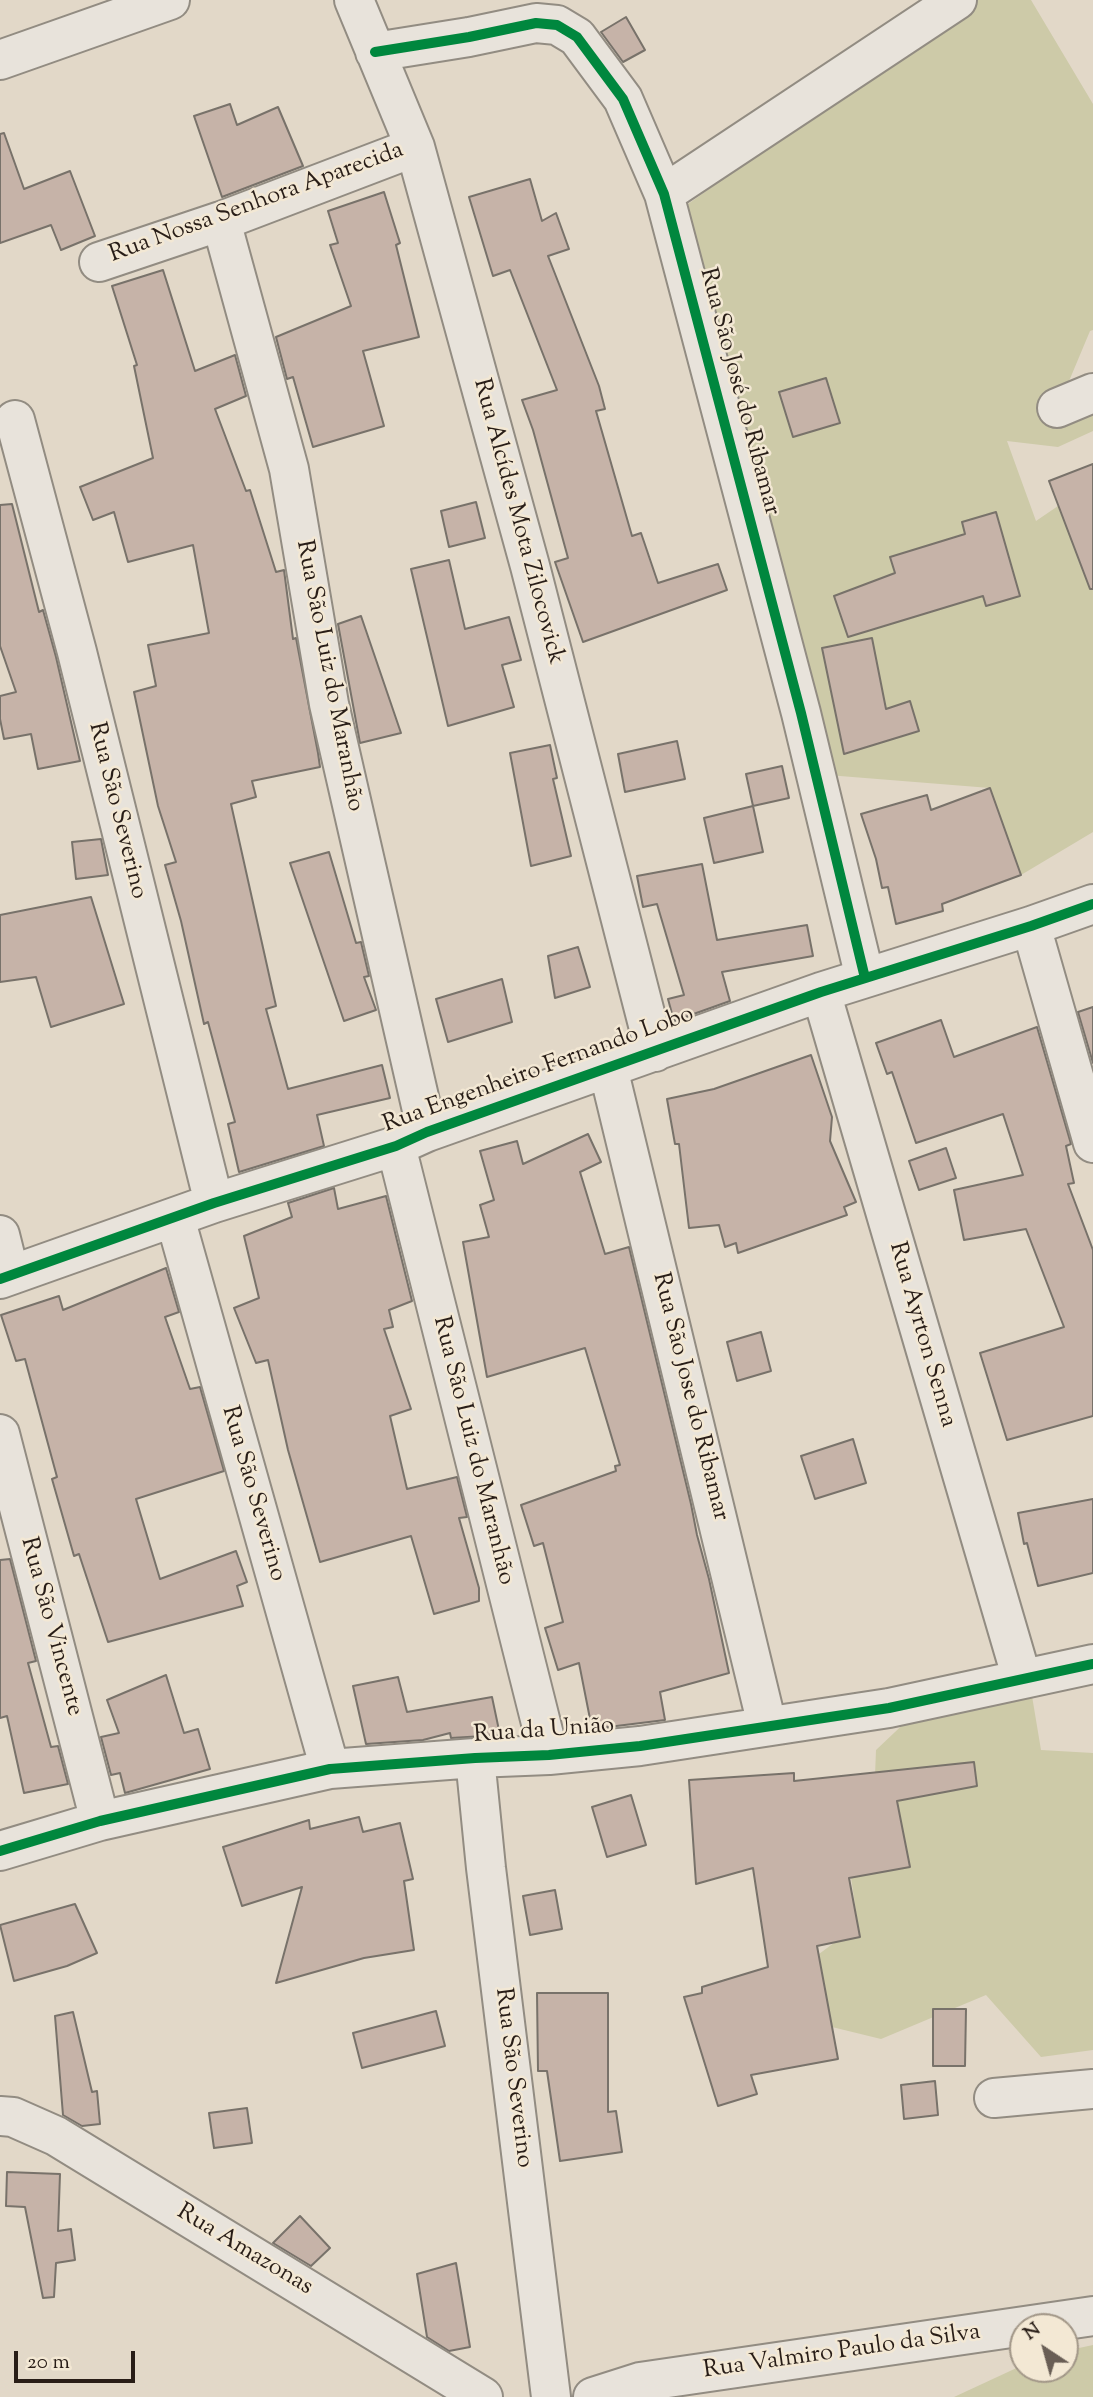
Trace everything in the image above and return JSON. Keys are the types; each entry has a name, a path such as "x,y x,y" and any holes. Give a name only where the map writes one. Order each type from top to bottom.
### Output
{"street":[{"path":"0,60 170,0"},
{"name":"Rua Alcídes Mota Zilocovick","path":"354,0 415,147 530,566 655,1052"},
{"path":"664,194 957,0"},
{"name":"Rua São José do Ribamar","path":"375,52 536,23 557,25 577,37 623,99 664,194 801,713 865,978"},
{"name":"Rua Nossa Senhora Aparecida","path":"99,262 221,221 415,147"},
{"name":"Rua São Luiz do Maranhão","path":"221,221 289,469 329,704 412,1139 549,1755"},
{"path":"1057,408 1093,393"},
{"name":"Rua São Severino","path":"15,420 77,652 214,1203"},
{"name":"Rua Engenheiro Fernando Lobo","path":"5,1277 214,1203 412,1139 821,992 1093,904"},
{"path":"1031,926 1093,1143"},
{"name":"Rua Ayrton Senna","path":"821,992 1022,1679"},
{"name":"Rua São Jose do Ribamar","path":"608,1068 767,1725"},
{"name":"Rua São Severino","path":"175,1218 330,1769"},
{"path":"0,1235 5,1277"},
{"name":"Rua São Vincente","path":"0,1434 100,1821"},
{"name":"Rua da União","path":"0,1851 100,1821 330,1769 549,1755 640,1746 889,1708 1093,1664"},
{"name":"Rua São Severino","path":"475,1758 551,2397"},
{"path":"994,2098 1093,2089"},
{"name":"Rua Amazonas","path":"0,2116 13,2117 56,2136 483,2397"},
{"name":"Rua Valmiro Paulo da Silva","path":"593,2397 1093,2316"}],"shaded area":[{"path":"977,0 1031,0 1093,104 1093,330 1090,331 1059,405 1093,393 1093,431 1058,447 1007,441 1036,521 1058,506 1073,543 1093,536 1093,832 1021,875 990,788 815,774 688,204"},
{"path":"1032,1696 1041,1750 1093,1753 1093,2050 1041,2057 986,1995 881,2039 832,2027 819,1954 858,1925 845,1837 873,1828 876,1750 914,1714"},
{"path":"1093,2345 1093,2397 954,2397 1009,2371 1009,2383 1079,2383 1079,2348"}],"building":[{"path":"626,17 645,50 623,62 601,32"},
{"path":"230,104 237,125 278,107 303,166 222,197 194,116"},
{"path":"4,133 24,189 70,171 95,236 61,250 51,225 0,243 0,134"},
{"path":"530,179 542,221 556,213 569,249 548,256 599,386 605,409 596,411 632,536 641,533 658,583 718,564 727,590 583,642 555,562 568,558 533,430 522,400 557,390 510,270 493,276 469,197"},
{"path":"384,192 400,243 396,245 419,337 363,351 384,426 313,447 293,377 287,379 276,337 351,306 330,245 338,243 328,211"},
{"path":"163,270 195,371 235,355 246,396 215,409 246,491 250,490 276,572 284,570 293,639 296,638 320,767 252,781 256,797 231,804 276,1006 266,1009 288,1089 382,1065 390,1098 317,1115 324,1146 239,1172 228,1124 235,1122 208,1022 204,1024 181,921 165,865 176,862 158,806 134,692 156,686 148,645 209,633 193,545 128,562 114,512 93,520 80,487 153,458 134,366 137,365 112,286"},
{"path":"826,378 840,423 793,437 779,392"},
{"path":"1093,464 1093,589 1090,589 1049,481"},
{"path":"476,502 485,538 449,547 441,511"},
{"path":"12,504 39,612 43,610 56,657 80,761 38,769 31,734 4,739 0,719 0,696 16,692 0,646 0,505"},
{"path":"996,512 1020,596 986,606 983,596 848,637 834,596 895,573 890,557 965,534 962,522"},
{"path":"449,560 465,629 509,617 521,660 502,665 514,707 448,726 411,569"},
{"path":"361,616 401,733 360,743 338,624"},
{"path":"872,638 886,709 910,701 919,731 844,754 822,648"},
{"path":"677,741 685,779 625,792 618,754"},
{"path":"550,745 557,778 553,779 571,856 531,866 510,753"},
{"path":"782,766 789,798 753,806 746,774"},
{"path":"990,788 1021,875 942,904 943,911 896,924 888,887 882,888 876,859 861,814 927,795 931,810"},
{"path":"753,806 763,852 714,863 704,818"},
{"path":"101,839 108,875 76,879 72,842"},
{"path":"329,852 356,943 361,942 369,976 364,977 376,1010 344,1021 290,863"},
{"path":"702,864 717,940 807,925 813,956 722,972 730,1001 674,1021 668,999 684,995 657,904 643,907 637,876"},
{"path":"91,897 124,1004 51,1027 36,977 0,982 0,915"},
{"path":"578,947 590,987 555,998 548,956"},
{"path":"502,979 512,1022 448,1042 436,999"},
{"path":"1093,1007 1093,1063 1078,1012"},
{"path":"941,1020 954,1057 1037,1027 1071,1144 1066,1146 1074,1183 1068,1184 1093,1250 1093,1416 1007,1440 980,1353 1064,1327 1026,1229 964,1240 954,1190 1023,1175 1003,1114 916,1143 892,1072 887,1074 876,1043"},
{"path":"811,1055 832,1117 830,1141 856,1202 844,1207 847,1215 738,1253 736,1243 725,1247 719,1225 689,1228 679,1144 675,1144 667,1099 714,1089"},
{"path":"588,1134 601,1162 580,1172 605,1254 629,1247 729,1673 660,1692 665,1720 592,1729 579,1663 558,1670 545,1628 563,1622 543,1543 534,1546 521,1505 616,1471 615,1466 620,1465 585,1348 487,1377 463,1242 489,1237 480,1205 494,1200 480,1151 517,1141 523,1164"},
{"path":"946,1148 956,1178 919,1190 909,1161"},
{"path":"334,1188 338,1209 386,1196 412,1301 389,1310 393,1327 384,1329 411,1409 390,1416 407,1489 457,1477 467,1517 459,1518 479,1588 479,1601 434,1614 411,1536 320,1562 288,1450 268,1360 256,1363 234,1308 259,1298 244,1236 292,1217 288,1203"},
{"path":"166,1268 179,1312 165,1317 190,1389 200,1387 224,1471 136,1499 160,1579 236,1551 247,1582 237,1586 243,1606 108,1642 79,1554 74,1556 52,1479 57,1477 25,1359 16,1361 1,1315 59,1296 63,1310"},
{"path":"761,1332 771,1371 737,1381 727,1342"},
{"path":"853,1439 866,1483 815,1499 801,1456"},
{"path":"1093,1499 1093,1573 1038,1586 1027,1543 1024,1544 1018,1513"},
{"path":"10,1559 36,1661 28,1663 51,1747 58,1746 68,1784 24,1793 7,1716 0,1718 0,1560"},
{"path":"166,1675 184,1733 198,1729 210,1769 125,1793 120,1773 111,1775 101,1737 119,1733 107,1700"},
{"path":"398,1677 407,1712 492,1697 500,1735 451,1738 450,1733 423,1740 366,1744 353,1686"},
{"path":"974,1762 977,1786 897,1801 910,1867 849,1878 860,1937 817,1946 838,2059 751,2075 757,2094 718,2106 684,1997 702,1993 702,1987 768,1967 753,1868 696,1884 689,1780 794,1773 794,1781"},
{"path":"631,1795 646,1845 607,1857 592,1807"},
{"path":"359,1817 363,1832 400,1823 413,1879 404,1881 414,1950 364,1958 276,1983 302,1887 242,1906 223,1847 309,1820 310,1829"},
{"path":"555,1890 562,1929 530,1935 523,1896"},
{"path":"75,1904 97,1953 67,1966 14,1981 0,1925"},
{"path":"537,1993 608,1993 608,2112 616,2111 622,2152 560,2161 547,2071 538,2071"},
{"path":"933,2009 966,2009 965,2066 933,2066"},
{"path":"436,2011 445,2046 362,2068 353,2033"},
{"path":"73,2012 92,2092 97,2091 100,2124 82,2126 63,2115 55,2016"},
{"path":"935,2081 938,2115 904,2119 901,2085"},
{"path":"247,2108 252,2143 214,2148 209,2113"},
{"path":"7,2172 60,2174 58,2231 71,2229 75,2260 56,2263 54,2297 43,2298 25,2207 6,2206"},
{"path":"300,2216 330,2248 311,2266 273,2243"},
{"path":"456,2263 470,2347 449,2351 427,2337 417,2274"}],"cycle path":[{"path":"375,52 536,23 557,25 577,37 623,99 664,194 801,713 865,978"},
{"path":"0,1279 214,1203 396,1146 427,1132 821,992 1093,904"},
{"path":"0,1851 100,1821 330,1769 549,1755 640,1746 889,1708 1093,1664"}]}
